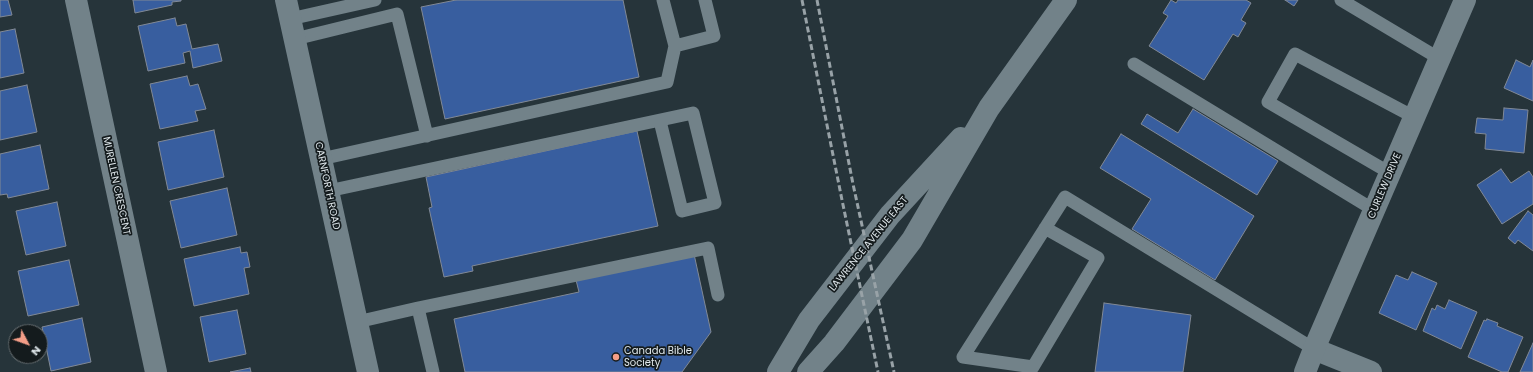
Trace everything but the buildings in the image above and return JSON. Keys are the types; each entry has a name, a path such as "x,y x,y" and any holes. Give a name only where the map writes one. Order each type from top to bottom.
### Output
{"street":[{"name":"MURELLEN CRESCENT","path":"76,0 156,372"},
{"name":"LAWRENCE AVENUE EAST","path":"808,372 834,343 912,240 989,108 1066,0"},
{"name":"CURLEW DRIVE","path":"1305,372 1465,0"},
{"name":"CARNFORTH ROAD","path":"290,19 368,372"},
{"name":"LAWRENCE AVENUE EAST","path":"778,372 809,320 890,215 989,108"},
{"path":"1314,349 1371,372"}],"lane":[{"path":"290,19 375,0"},
{"path":"321,159 667,82 675,46 663,0"},
{"path":"675,46 714,36 705,0"},
{"path":"1341,0 1440,58"},
{"path":"290,19 397,14 427,136"},
{"path":"1390,173 1268,102 1295,54 1414,117"},
{"path":"1134,64 1374,210"},
{"path":"328,190 693,113 715,203 682,211 660,121"},
{"path":"1046,228 1098,258 1033,367 963,357 1065,197 1314,349"},
{"path":"357,322 708,248 718,294"},
{"path":"418,308 433,372"}],"railway":[{"path":"802,0 878,372"},
{"path":"817,0 853,184 894,372"}],"place":[{"name":"Canada Bible Society","path":"616,357"}]}
